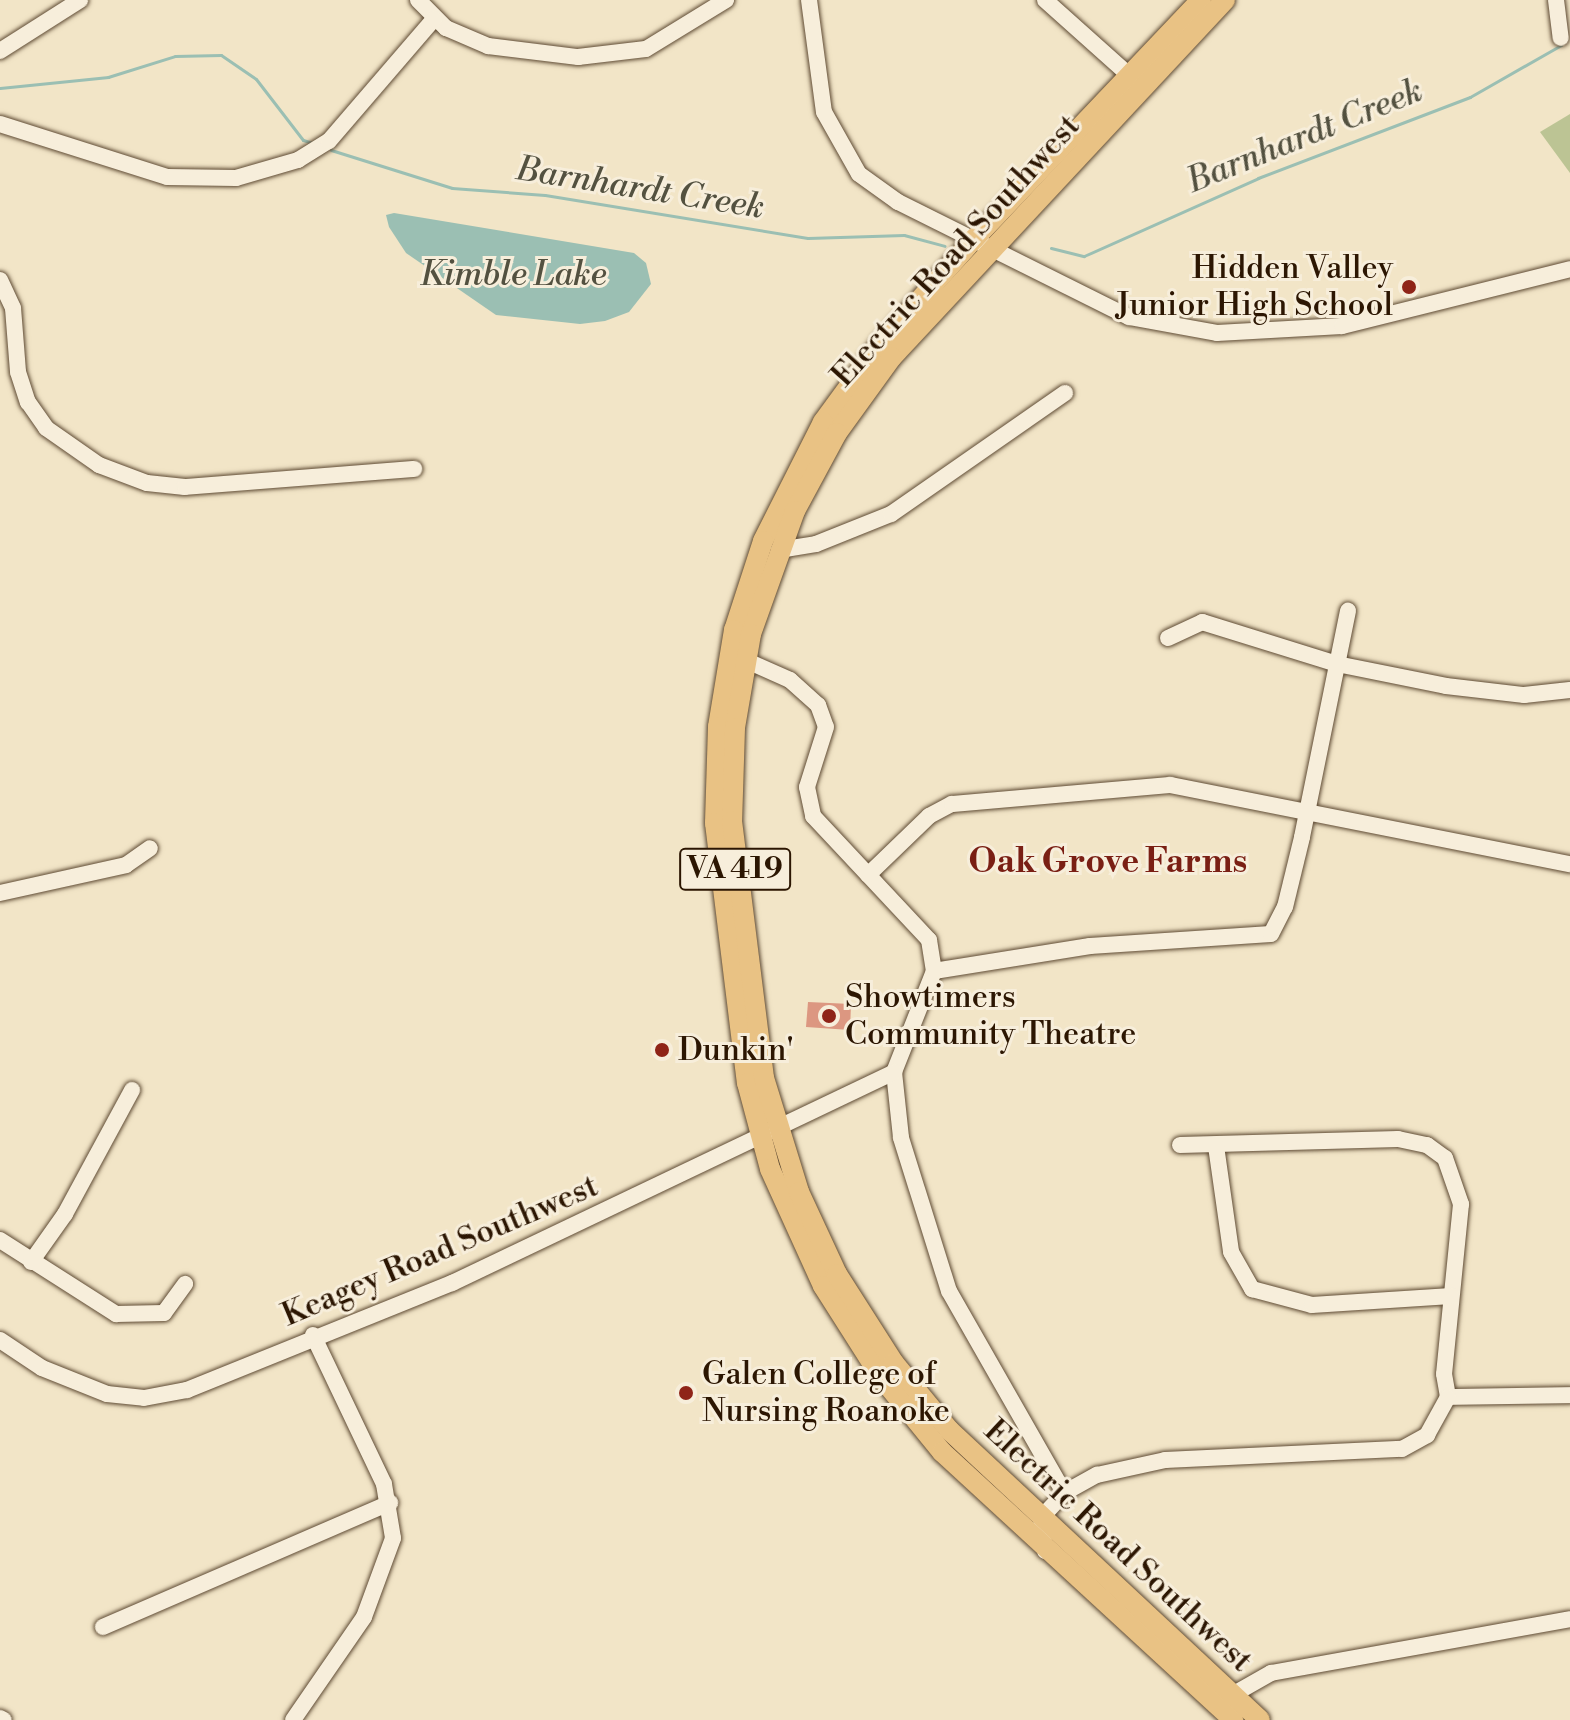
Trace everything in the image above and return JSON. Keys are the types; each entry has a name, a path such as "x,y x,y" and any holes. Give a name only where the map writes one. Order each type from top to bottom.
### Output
{"main road":[{"name":"Electric Road Southwest","path":"1201,0 974,239 880,344 823,422 763,541 734,630 718,727 715,823 732,990 768,1133 804,1249 861,1350 942,1452 1045,1551 1233,1720"},
{"name":"Electric Road Southwest","path":"1225,0 992,251 857,403 815,471 779,550 745,660 732,770 735,865 768,1133 819,1239 875,1336 949,1430 1260,1720"}],"street":[{"path":"0,51 80,0"},
{"path":"418,0 434,19 510,52 601,57 646,49 726,0"},
{"path":"809,0 824,112 841,151 890,198 1129,317 1228,333 1370,321 1570,269"},
{"path":"1045,0 1130,76"},
{"path":"1556,0 1561,38"},
{"path":"0,124 167,177 236,178 298,160 329,141 434,19"},
{"path":"0,280 13,308 18,372 28,402 54,435 99,465 147,483 185,487 414,469"},
{"path":"779,550 826,541 891,514 1065,393"},
{"path":"934,971 1090,946 1267,937 1285,907 1348,611"},
{"path":"1168,638 1202,622 1337,664 1503,694 1570,690"},
{"path":"745,660 790,680 818,705 825,737 807,787 808,806 929,940 934,971 894,1072 901,1138 936,1261 967,1327 1064,1493"},
{"path":"868,875 929,816 960,802 1170,785 1307,809 1570,864"},
{"path":"0,893 126,865 150,848"},
{"name":"Keagey Road Southwest","path":"0,1340 76,1384 144,1398 187,1390 313,1335 452,1283 894,1072"},
{"path":"31,1262 65,1214 132,1090"},
{"path":"1045,1551 1041,1518 1064,1493 1097,1475 1165,1460 1402,1449 1427,1435 1448,1397 1451,1296 1460,1191 1452,1168 1436,1150 1388,1139 1180,1145"},
{"path":"1216,1146 1231,1252 1252,1289 1312,1305 1451,1296"},
{"path":"0,1240 98,1308 135,1317 164,1313 185,1284"},
{"path":"293,1720 376,1594 392,1547 390,1503 313,1335"},
{"path":"1448,1397 1570,1395"},
{"path":"103,1627 390,1503"},
{"path":"1234,1694 1271,1673 1570,1619"}],"green space":[{"path":"1570,114 1570,173 1540,132"}],"water":[{"name":"Kimble Lake","path":"394,213 634,253 646,263 651,284 629,312 605,321 580,324 496,315 406,253 389,227 386,215"}],"building":[{"name":"Showtimers Community Theatre","path":"808,1002 851,1004 850,1030 806,1027"}],"waterway":[{"name":"Barnhardt Creek","path":"1051,248 1084,256 1258,178 1470,97 1561,45"},
{"name":"Barnhardt Creek","path":"0,88 108,77 175,56 221,55 256,79 303,140 313,143"},
{"name":"Barnhardt Creek","path":"331,150 452,188 545,195 808,238 904,235 945,246"}],"place":[{"name":"Hidden Valley Junior High School","path":"1409,287"},
{"name":"Showtimers Community Theatre","path":"829,1016"},
{"name":"Dunkin'","path":"662,1050"},
{"name":"Galen College of Nursing Roanoke","path":"686,1393"}],"district":[{"name":"Oak Grove Farms","path":"1108,863"}]}
